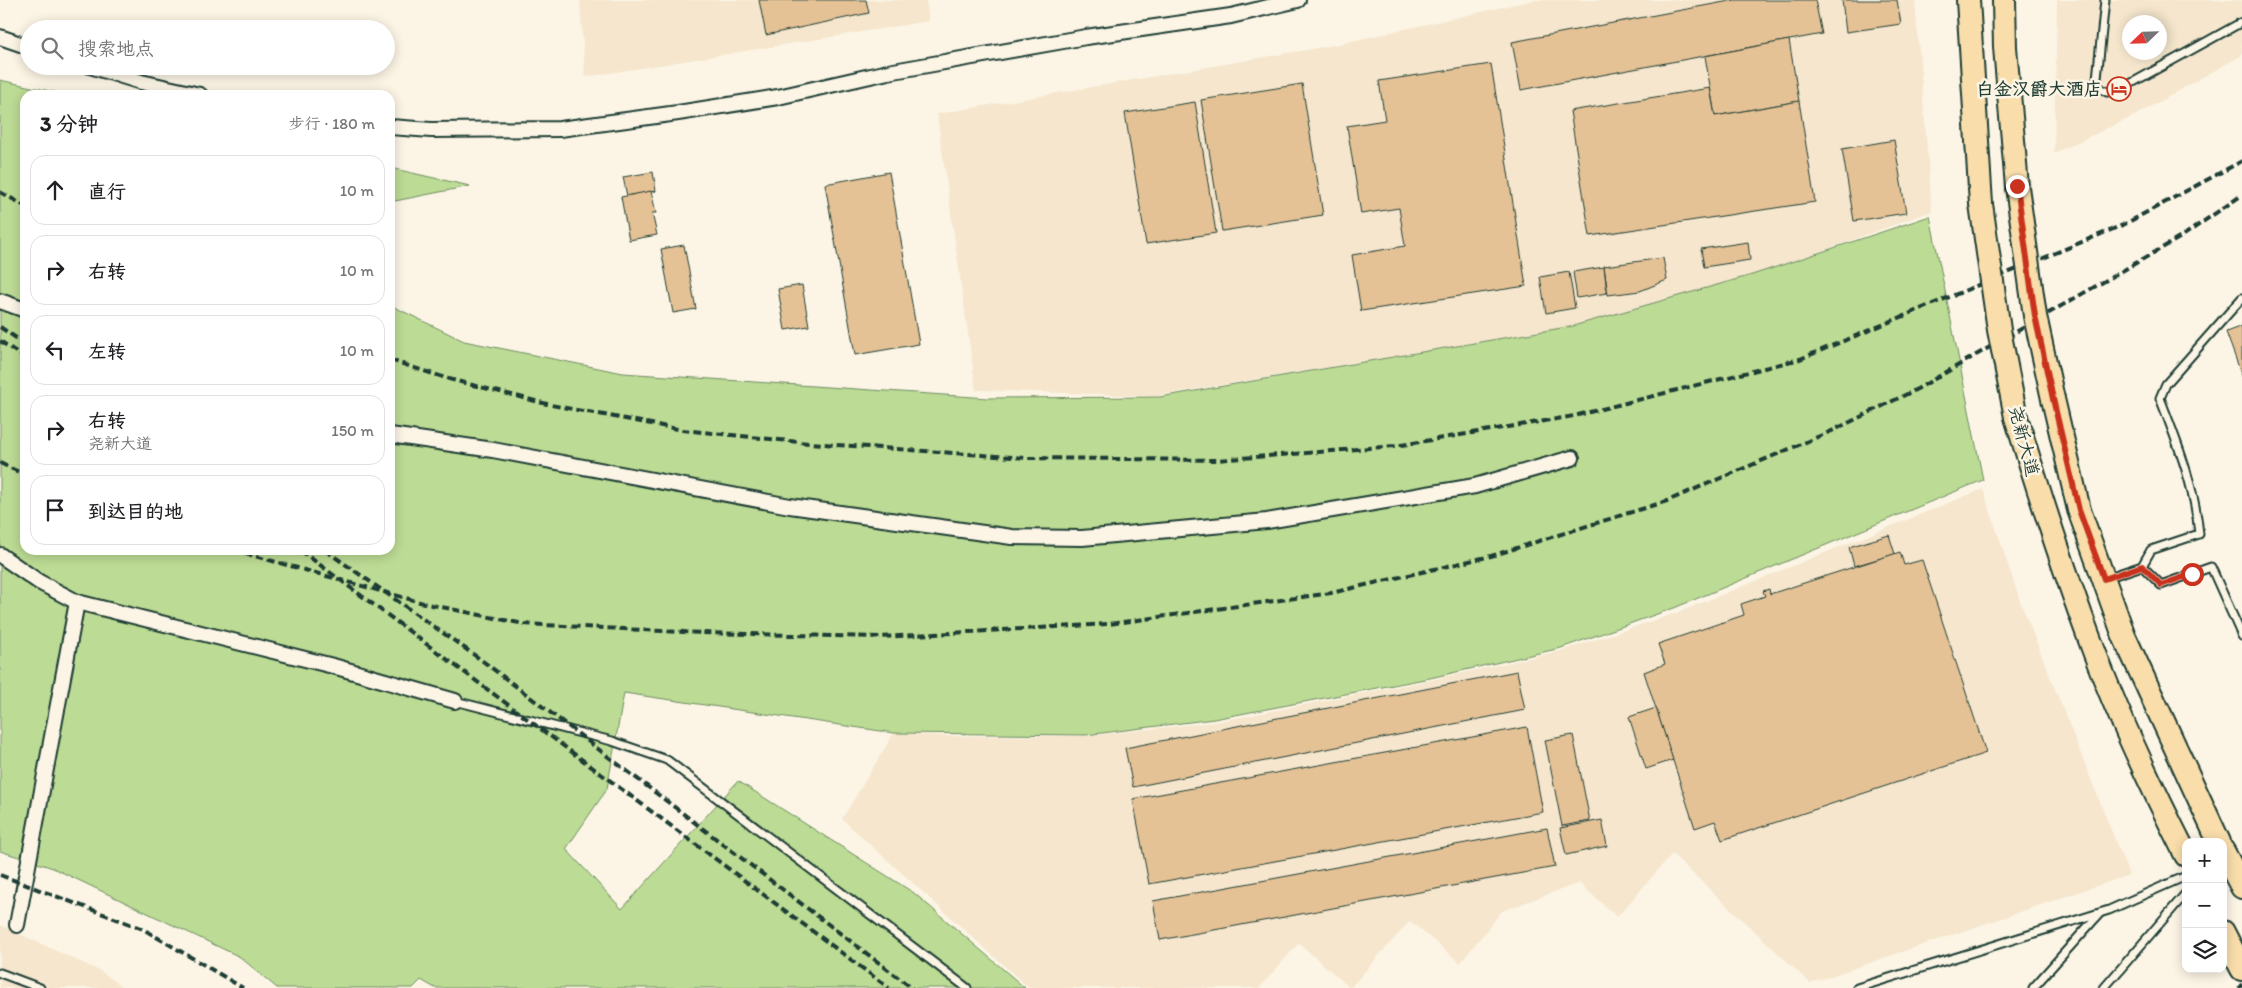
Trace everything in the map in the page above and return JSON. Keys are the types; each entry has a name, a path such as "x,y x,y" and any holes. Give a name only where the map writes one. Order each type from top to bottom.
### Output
{"main road":[{"name":"尧新大道","path":"1968,0 1981,204 1999,330 2016,417 2048,524 2094,652 2144,772 2182,847"},
{"name":"尧新大道","path":"2004,0 2005,47 2017,186 2035,316 2079,510 2124,636 2218,838"},
{"name":"尧新大道","path":"2227,857 2242,887"},
{"path":"2227,940 2242,969"}],"street":[{"path":"395,127 431,130 560,129 678,113 778,97 888,72 1086,37 1231,16 1298,0"},
{"path":"0,36 20,44"},
{"path":"119,75 177,90"},
{"path":"0,301 20,308"},
{"path":"395,436 493,450 790,506 1012,537 1082,538 1267,520 1475,486 1572,458"},
{"path":"0,555 39,582 77,602 333,666 455,701"},
{"path":"17,925 77,602"}],"lane":[{"path":"2105,0 2097,79 2099,88 2107,92 2118,90 2242,22"},
{"path":"2104,579 2142,566 2151,550 2199,534 2197,514 2184,462 2160,398 2166,384 2242,298"},
{"path":"2142,566 2161,585 2211,567 2242,636"},
{"path":"455,701 612,741 667,760 967,988"},
{"path":"1857,988 2101,912 2182,878"},
{"path":"2104,988 2182,898"},
{"path":"2033,988 2101,912"},
{"path":"0,974 40,988"}],"shaded area":[{"path":"580,0 926,0 929,21 585,77"},
{"path":"1534,0 1915,0 1932,211 1753,276 1569,327 1156,396 976,390 937,114 1334,45"},
{"name":"白金汉爵大酒店","path":"2057,0 2242,0 2242,55 2136,115 2054,153"},
{"path":"1983,489 2020,601 2129,875 1810,983 1672,854 1617,917 1579,883 1502,911 1460,963 1410,921 1350,988 1299,943 1259,988 1029,988 842,819 894,733 947,736 1088,736 1215,722 1431,680 1560,651 1674,614"},
{"path":"0,925 100,971 124,988 0,988"}],"green space":[{"path":"0,80 45,90 20,90 20,555 395,555 395,307 464,341 623,373 988,398 1160,397 1573,326 1752,275 1930,216 1983,480 1674,608 1561,648 1430,678 1214,719 1086,735 894,733 624,693 607,789 566,849 622,909 738,781 914,893 1025,988 435,988 421,980 413,988 277,988 240,957 53,868 0,851"},
{"path":"395,169 470,186 395,201"}],"building":[{"path":"759,0 866,0 869,13 766,35"},
{"path":"1735,0 1815,0 1822,34 1521,90 1512,42"},
{"path":"1842,0 1897,0 1901,24 1846,32"},
{"path":"1789,40 1799,101 1715,116 1705,56"},
{"path":"1491,64 1526,286 1361,311 1352,255 1405,246 1399,208 1361,214 1347,126 1385,120 1379,81"},
{"path":"1302,84 1323,215 1222,231 1201,100"},
{"path":"1710,88 1715,116 1799,101 1815,202 1590,236 1570,111"},
{"path":"1195,102 1216,233 1146,244 1125,113"},
{"path":"1894,140 1906,213 1854,221 1842,149"},
{"path":"653,172 656,191 627,196 623,177"},
{"path":"889,172 919,344 855,355 825,184"},
{"path":"651,191 656,213 652,213 657,235 629,240 621,197"},
{"path":"1748,242 1750,260 1704,267 1701,249"},
{"path":"684,245 696,309 673,313 661,249"},
{"path":"1663,258 1667,280 1640,291 1608,295 1604,266"},
{"path":"1604,267 1607,293 1577,298 1573,272"},
{"path":"1569,272 1575,308 1546,313 1540,277"},
{"path":"802,285 809,326 785,330 778,289"},
{"path":"2242,326 2242,376 2226,332"},
{"path":"1889,535 1895,554 1854,566 1849,547"},
{"path":"1900,552 1904,565 1922,560 1986,753 1722,840 1715,821 1695,828 1644,672 1665,664 1658,644 1744,615 1741,604 1765,596 1763,591 1769,589 1770,594"},
{"path":"1517,671 1525,710 1133,787 1125,748"},
{"path":"1656,708 1673,760 1646,769 1629,717"},
{"path":"1527,727 1543,812 1149,884 1133,799"},
{"path":"1573,735 1590,821 1562,826 1545,740"},
{"path":"1602,820 1607,846 1566,855 1560,828"},
{"path":"1547,828 1555,867 1160,940 1153,901"}],"railway":[{"path":"395,362 449,379 551,405 683,430 809,443 1026,458 1217,460 1395,446 1574,416 1800,359 2123,225 2242,161"},
{"path":"0,192 20,203"},
{"path":"251,555 427,604 524,624 702,633 881,637 1109,624 1331,593 1491,556 1667,501 1834,430 1917,389 2181,237 2242,195"},
{"path":"0,327 20,341"},
{"path":"0,341 20,355"},
{"path":"0,463 20,473"},
{"path":"307,555 889,988"},
{"path":"332,555 480,659 912,988"},
{"path":"0,875 143,929 243,988"},
{"path":"2239,988 2242,984"}],"place":[{"name":"白金汉爵大酒店","path":"2119,89"}],"route":[{"path":"2017,186 2035,316 2053,399 2079,510 2104,579 2142,566 2161,585 2192,574"}]}
